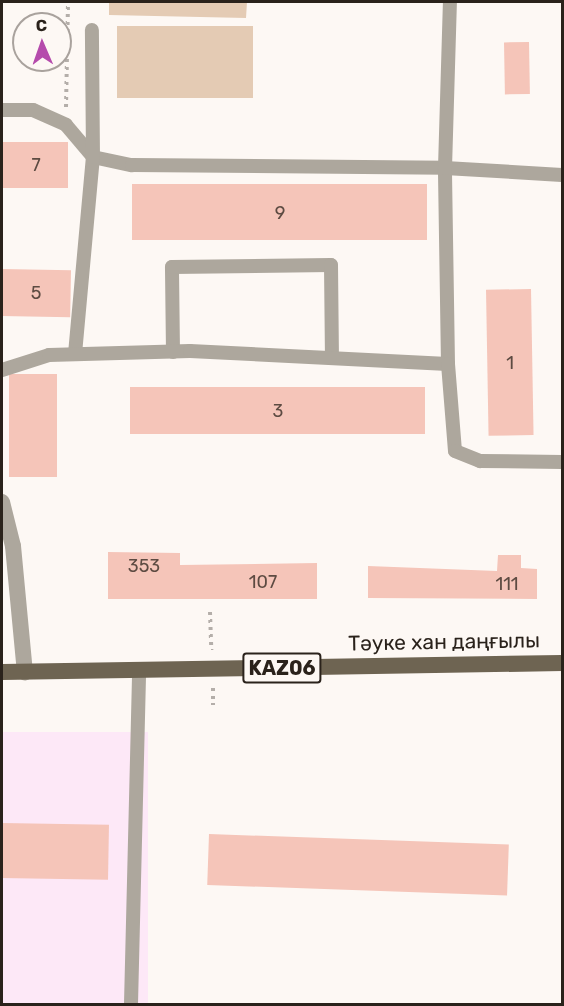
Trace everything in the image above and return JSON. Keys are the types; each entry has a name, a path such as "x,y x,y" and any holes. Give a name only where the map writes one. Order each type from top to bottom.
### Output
{"main road":[{"name":"Тәуке хан даңғылы","path":"2,672 562,663"}],"street":[{"path":"2,502 13,546 25,672"}],"lane":[{"path":"450,2 445,168 448,364 455,452 480,461 562,462"},
{"path":"75,354 93,157 92,30"},
{"path":"2,110 33,110 66,125 93,157 132,165 445,168 562,175"},
{"path":"173,351 172,267 331,265 332,358"},
{"path":"2,370 49,355 173,351 448,364"},
{"path":"131,1005 140,670"}],"path":[{"path":"66,125 68,2"}],"shaded area":[{"path":"109,2 247,2 246,18 109,15"},
{"path":"117,26 253,26 253,98 117,98"},
{"path":"2,732 148,732 148,1004 2,1004"}],"building":[{"path":"504,42 529,42 530,94 505,94"},
{"path":"2,142 68,142 68,188 2,188"},
{"path":"132,184 427,184 427,240 132,240"},
{"path":"2,269 71,270 70,317 2,316"},
{"path":"531,289 534,435 489,436 486,290"},
{"path":"9,374 57,374 57,477 9,477"},
{"path":"130,387 425,387 425,434 130,434"},
{"path":"108,552 180,553 180,565 317,563 317,599 108,599"},
{"path":"498,555 521,555 521,568 537,569 537,599 368,598 368,566 497,571"},
{"path":"2,823 109,825 108,880 2,878"},
{"path":"209,834 509,844 507,895 207,885"}]}
